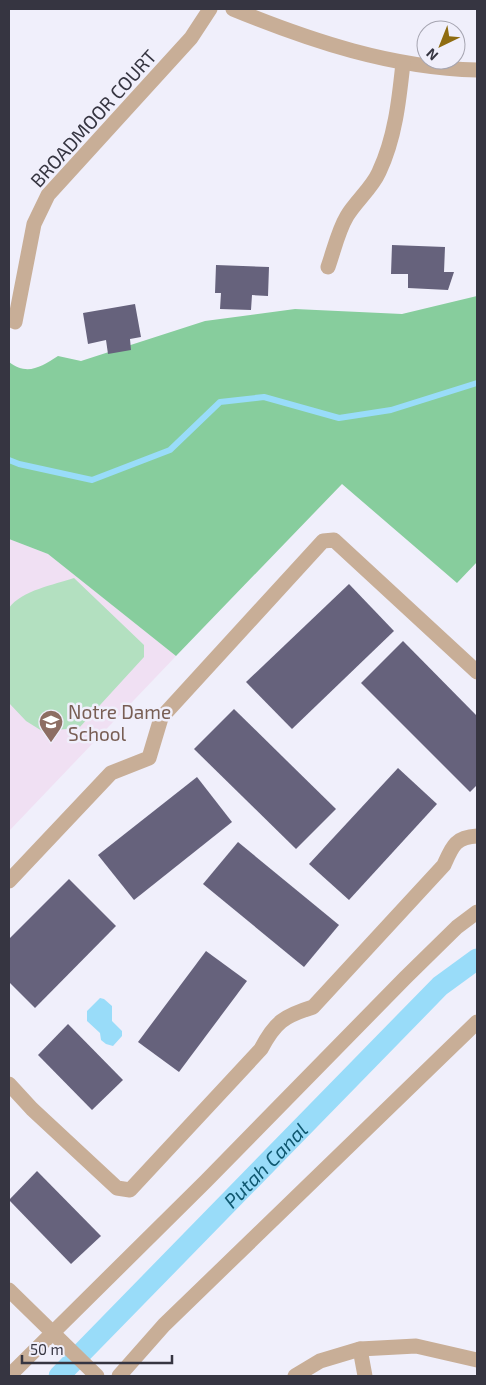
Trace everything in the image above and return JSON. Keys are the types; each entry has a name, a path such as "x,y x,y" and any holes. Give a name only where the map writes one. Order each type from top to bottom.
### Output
{"street":[{"name":"BROADMOOR COURT","path":"15,322 34,224 48,195 191,38 210,9"},
{"path":"233,9 322,42 404,63 477,70"},
{"path":"328,267 347,215 378,174 390,143 398,109 404,63"},
{"path":"9,881 111,773 150,758 161,718 323,541 334,540 477,672"},
{"path":"9,1084 32,1109 117,1188 130,1190 261,1049 276,1025 292,1014 313,1007 444,865 454,844 468,836 477,836"},
{"path":"9,1376 418,965 457,927 477,912"},
{"path":"119,1376 164,1325 477,1022"},
{"path":"9,1290 97,1376"},
{"path":"295,1376 320,1361 360,1349 416,1346 477,1360"},
{"path":"360,1349 365,1376"}],"shaded area":[{"name":"Notre Dame School","path":"9,539 48,554 176,656 9,831"}],"green space":[{"path":"477,296 477,562 457,583 342,484 176,656 48,554 9,539 9,362 22,369 28,369 46,364 58,356 81,361 205,321 295,309 402,314"},
{"path":"74,578 144,645 144,657 79,728 42,731 26,721 9,703 9,608 30,592"}],"water":[{"path":"100,998 112,1006 112,1021 122,1031 122,1036 113,1046 101,1040 100,1033 87,1021 87,1011"}],"building":[{"path":"392,245 445,247 444,272 454,272 448,290 408,288 408,274 391,274"},
{"path":"216,265 269,267 268,296 252,295 251,310 220,309 221,293 215,293"},
{"path":"135,304 141,337 130,339 131,350 108,354 106,340 88,344 83,313"},
{"path":"349,584 394,631 292,729 246,682"},
{"path":"403,641 477,716 477,785 470,792 361,683"},
{"path":"234,709 336,809 296,849 194,749"},
{"path":"398,768 437,804 349,900 309,864"},
{"path":"197,777 232,822 134,900 98,855"},
{"path":"238,842 339,925 304,967 203,884"},
{"path":"69,879 116,926 35,1008 9,982 9,939"},
{"path":"206,951 247,981 179,1072 138,1042"},
{"path":"68,1024 123,1080 92,1110 38,1055"},
{"path":"37,1171 101,1236 71,1264 9,1200"}],"waterway":[{"path":"9,460 19,464 92,480 170,450 220,402 264,397 339,418 391,410 477,383"},
{"name":"Putah Canal","path":"59,1376 440,986 477,959"}],"place":[{"name":"Notre Dame School","path":"51,743"}]}
